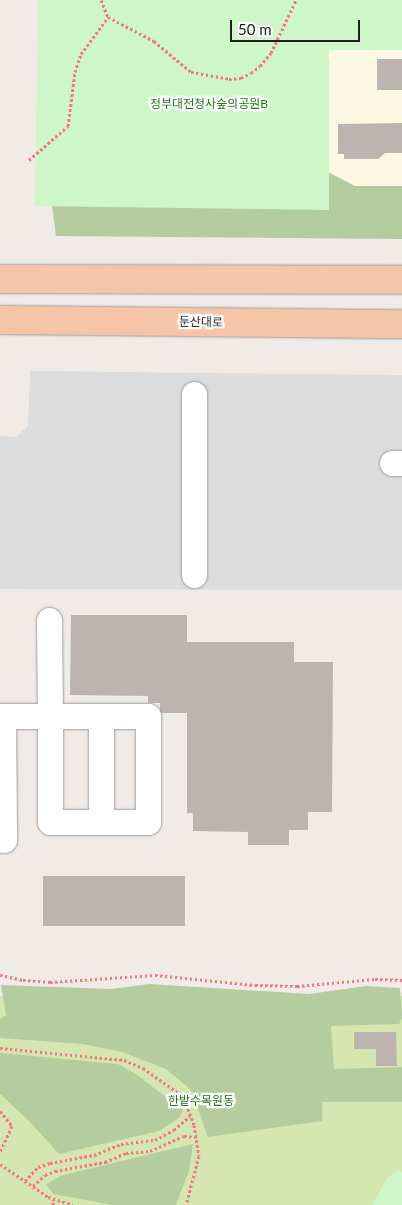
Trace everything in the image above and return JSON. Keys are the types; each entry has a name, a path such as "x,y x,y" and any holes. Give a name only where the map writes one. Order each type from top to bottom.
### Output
{"main road":[{"path":"0,279 402,280"},
{"name":"둔산대로","path":"0,320 402,324"}],"lane":[{"path":"194,394 194,574"},
{"path":"4,840 2,716 50,716 101,716 148,716 148,822 50,822 50,716 48,620"},
{"path":"101,716 101,822"}],"path":[{"path":"101,0 108,17 154,41 191,72 229,79 240,78 256,70 270,53 296,0"},
{"path":"30,160 68,126 74,81 81,54 108,17"},
{"path":"0,975 23,980 50,982 155,975 280,986 375,979 402,980"},
{"path":"0,1048 124,1060 143,1068 178,1092 190,1116 199,1156 186,1205"},
{"path":"0,1112 12,1126 0,1152"},
{"path":"25,1181 38,1167 50,1162 94,1155 121,1144 143,1143 166,1135 190,1116"},
{"path":"32,1186 45,1175 55,1172 105,1162 126,1153 150,1151 184,1136 196,1137"},
{"path":"0,1164 53,1200 74,1205"},
{"path":"53,1200 53,1205"}],"shaded area":[{"path":"329,50 402,50 402,210 329,210"},
{"path":"30,371 402,375 402,590 0,589 0,436 16,437 28,426"}],"green space":[{"name":"정부대전청사숲의공원B","path":"38,0 402,0 402,50 329,50 329,210 35,206"},
{"path":"402,0 326,43 315,165 355,186 402,186 402,239 56,236 41,123"},
{"path":"149,984 309,994 366,986 400,988 402,1018 399,1024 331,1026 334,1069 402,1067 402,1102 322,1102 322,1121 208,1137 191,1090 166,1069 122,1052 83,1044 0,1038 0,1019 6,1015 1,985 111,989"},
{"name":"한밭수목원동","path":"0,996 402,996 402,1205 0,1205"},
{"path":"0,1053 118,1064 136,1074 183,1110 179,1118 159,1131 59,1154 29,1121 0,1094"},
{"path":"193,1144 189,1171 176,1205 113,1205 53,1194 46,1184 63,1175"},
{"path":"398,1171 402,1172 402,1205 372,1205 387,1178"}],"building":[{"path":"377,59 402,59 402,90 377,90"},
{"path":"402,123 402,153 385,153 378,159 344,159 344,154 338,154 338,124"},
{"path":"71,615 187,615 187,642 294,642 294,662 333,662 332,812 308,812 308,830 289,830 289,845 248,845 248,832 193,831 193,813 187,813 187,713 160,713 160,703 148,703 148,696 70,695"},
{"path":"43,876 185,876 185,926 43,926"},
{"path":"354,1032 396,1032 397,1066 376,1066 376,1049 354,1049"}]}
